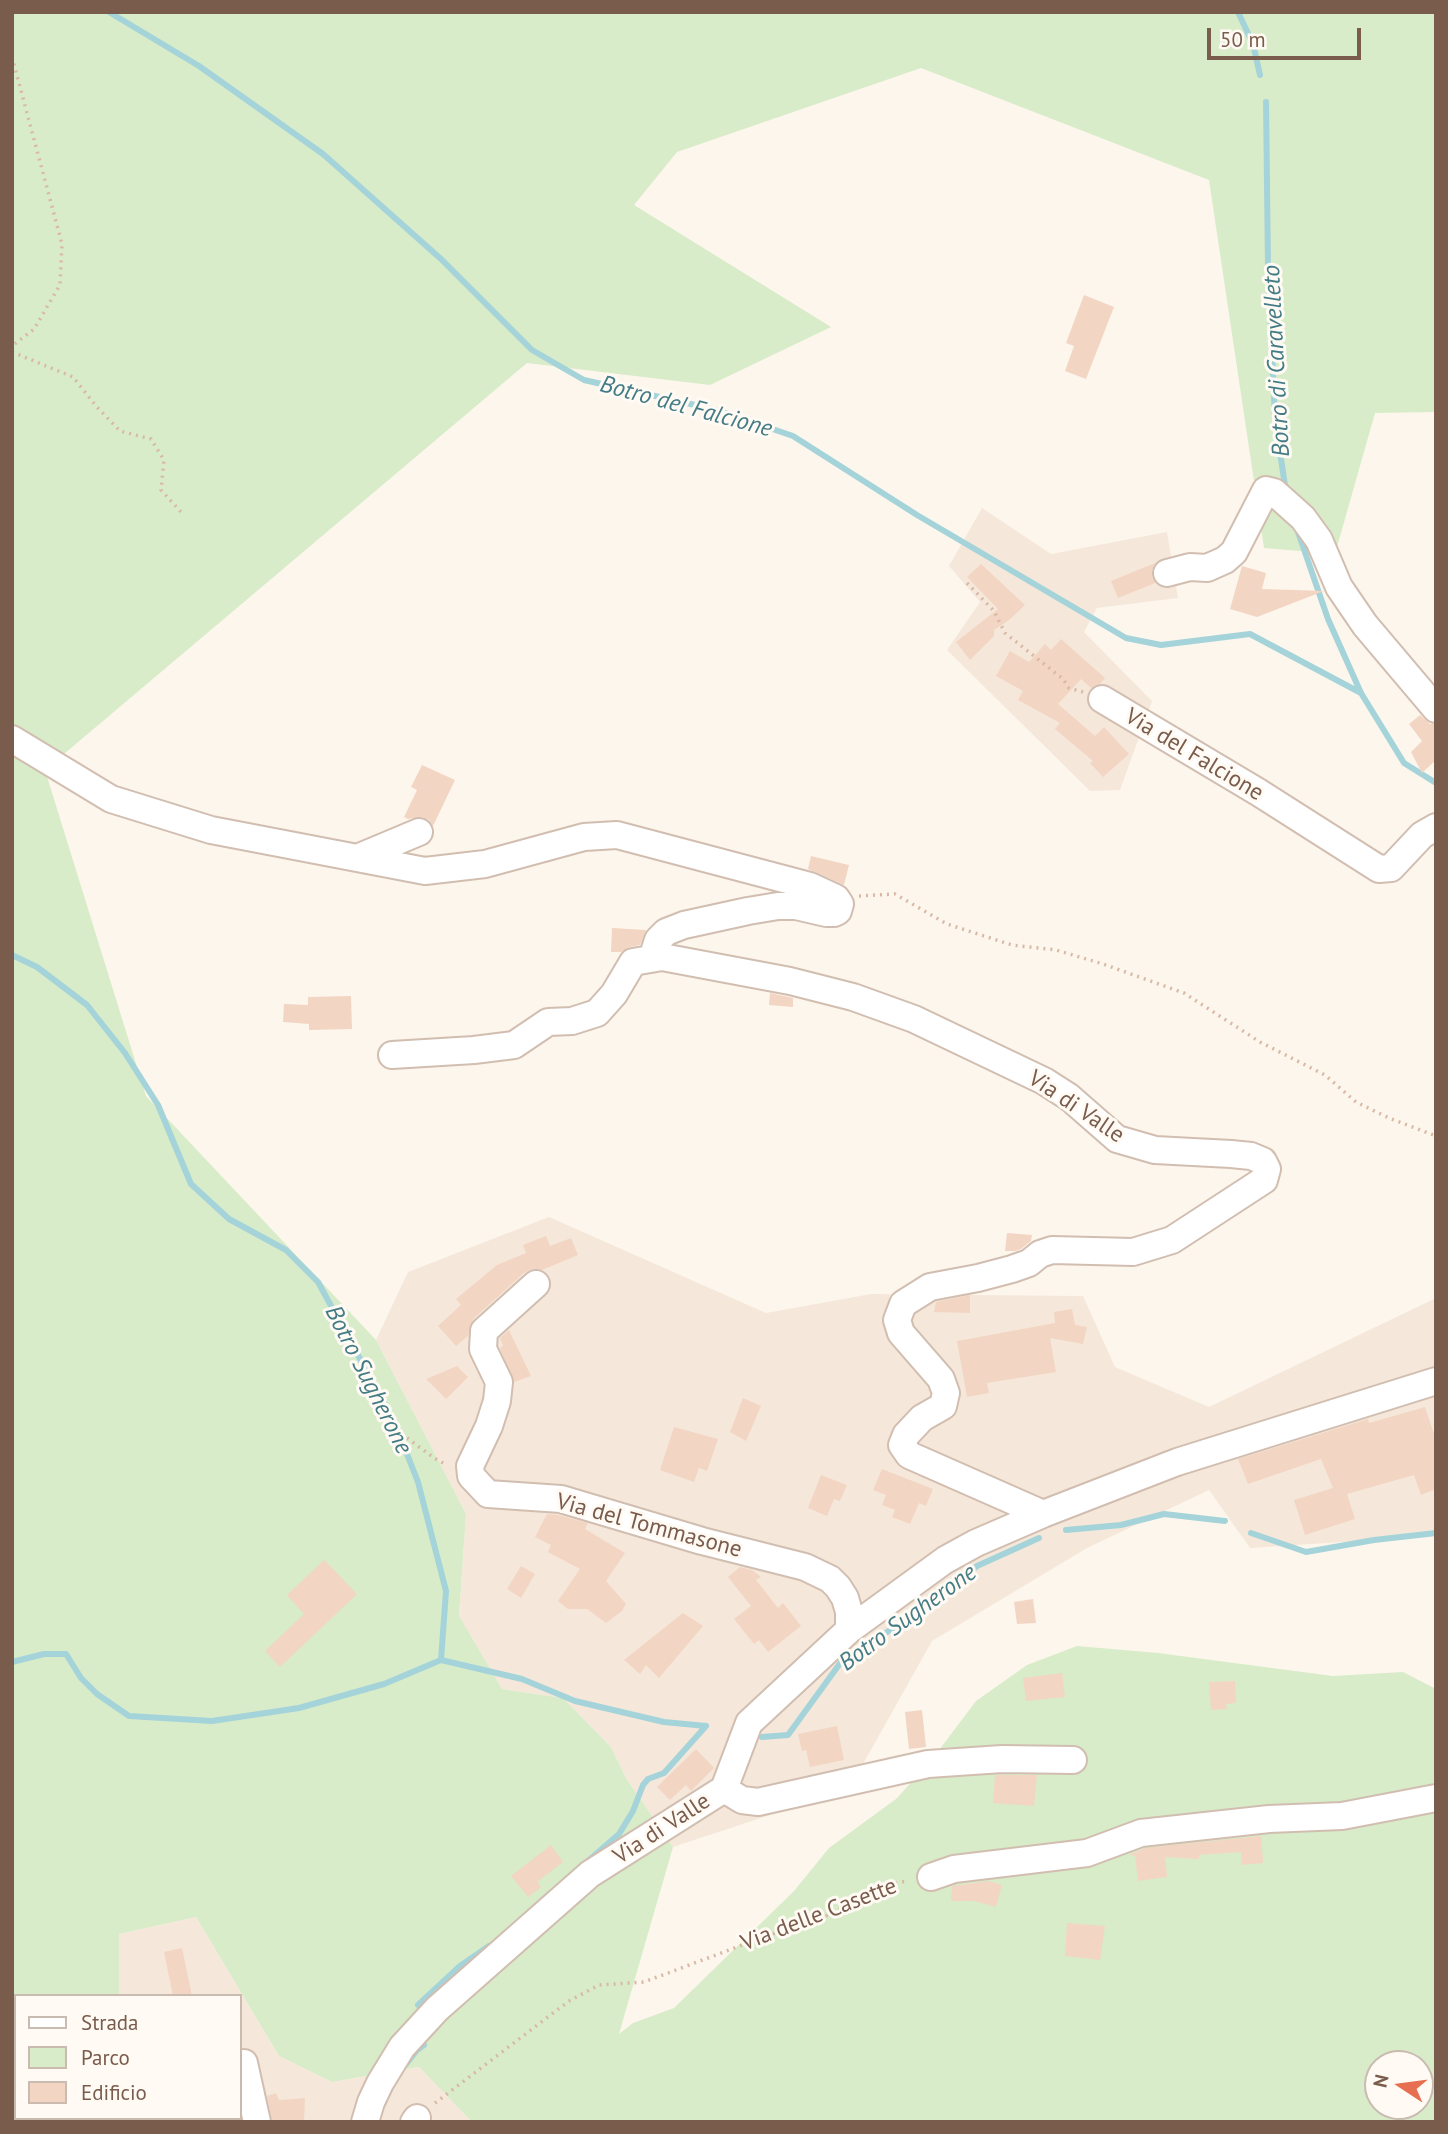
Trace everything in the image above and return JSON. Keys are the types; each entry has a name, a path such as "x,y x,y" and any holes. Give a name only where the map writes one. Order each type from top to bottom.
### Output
{"street":[{"path":"1167,573 1190,567 1207,568 1225,559 1234,552 1266,490 1274,492 1303,517 1319,540 1339,587 1365,625 1434,705"},
{"name":"Via del Falcione","path":"1102,699 1258,792 1379,869 1391,868 1422,835 1436,827"},
{"path":"12,739 111,799 211,830 425,871 485,864 584,837 617,835 810,886 836,898 840,904 838,911 834,913 796,906 778,906 684,925 666,932 658,940 655,949 662,957"},
{"path":"357,858 419,832"},
{"name":"Via di Valle","path":"392,1055 514,1045 548,1022 572,1021 597,1013 614,994 633,962 662,957 790,981 853,997 914,1018 1044,1081 1069,1097 1117,1139 1155,1150 1251,1156 1263,1161 1267,1169 1264,1180 1171,1240 1133,1252 1052,1250 1012,1269 930,1287 903,1304 897,1320 901,1333 941,1379 946,1393 943,1406 922,1418 906,1435 902,1444 909,1455 1043,1514"},
{"path":"471,1476 470,1466 489,1426 497,1401 499,1382 483,1349 484,1331 537,1284"},
{"name":"Via di Valle","path":"365,2122 380,2083 402,2047 437,2009 590,1874 724,1789 749,1723 849,1630 945,1560 976,1543 1043,1514 1177,1462 1436,1381"},
{"name":"Via del Tommasone","path":"471,1476 488,1494 561,1499 702,1541 805,1567 830,1579 838,1587 849,1612 849,1630"},
{"path":"724,1789 742,1800 758,1802 928,1764 1002,1759 1073,1760"},
{"path":"931,1877 954,1869 1087,1853 1141,1833 1269,1819 1342,1816 1436,1798"},
{"path":"244,2063 257,2122"}],"path":[{"path":"12,57 62,244 60,285 34,329 12,345"},
{"path":"12,352 73,377 120,431 151,439 164,460 161,490 181,512"},
{"name":"Via del Falcione","path":"967,583 994,611 1005,633 1063,679 1069,688 1102,699"},
{"path":"836,898 895,894 947,924 1012,945 1056,950 1184,993 1260,1042 1325,1075 1356,1102 1436,1136"},
{"path":"407,1438 433,1458 471,1476"},
{"name":"Via delle Casette","path":"415,2120 449,2091 569,2001 599,1985 644,1982 831,1914 890,1884 931,1877"}],"shaded area":[{"path":"982,508 1051,554 1167,532 1178,598 1097,608 1084,632 1152,701 1120,790 1090,791 947,650 980,602 949,566"},
{"path":"549,1217 766,1313 871,1294 1083,1296 1115,1367 1209,1407 1436,1298 1436,1536 1250,1548 1209,1490 1087,1548 932,1641 849,1789 673,1847 626,1778 611,1747 563,1698 502,1689 459,1617 466,1514 376,1340 408,1272"},
{"path":"196,1917 242,1994 119,1994 119,1934"},
{"path":"242,1994 279,2056 332,2082 419,2067 472,2122 122,2122 242,2120"}],"green space":[{"path":"12,12 1436,12 1436,412 1375,413 1335,554 1264,548 1209,180 921,68 677,152 634,205 831,327 710,385 527,363 45,770 146,1096 376,1340 466,1514 459,1616 502,1689 563,1698 611,1747 626,1778 673,1847 619,2034 633,2023 674,2008 794,1891 829,1848 896,1799 930,1762 976,1701 1027,1665 1077,1646 1158,1653 1333,1676 1403,1672 1436,1689 1436,2122 472,2122 419,2067 332,2082 279,2056 196,1917 119,1934 119,1994 14,1994 14,2120 122,2120 12,2122"}],"building":[{"path":"1084,295 1114,307 1086,379 1065,371 1074,346 1066,343"},
{"path":"1155,563 1152,576 1155,583 1118,598 1111,581"},
{"path":"981,564 1025,605 994,630 994,636 970,660 956,642 998,609 967,577"},
{"path":"1242,566 1266,573 1262,589 1324,591 1257,617 1230,609"},
{"path":"1061,639 1105,678 1091,688 1081,679 1058,704 1095,736 1104,727 1129,754 1103,777 1090,763 1093,761 1055,729 1060,723 1018,700 1023,691 996,676 1010,651 1029,662 1045,644 1051,650"},
{"path":"1420,715 1430,724 1436,724 1436,760 1422,773 1411,752 1422,741 1409,724"},
{"path":"422,765 455,780 433,826 429,820 422,817 404,817 417,790 411,787"},
{"path":"811,856 849,865 844,885 808,869"},
{"path":"612,928 646,930 640,945 621,952 611,952"},
{"path":"770,993 793,998 793,1007 769,1005"},
{"path":"351,996 352,1029 309,1030 309,1024 283,1022 284,1004 308,1005 308,997"},
{"path":"1007,1233 1032,1235 1031,1241 1021,1249 1005,1251"},
{"path":"546,1236 550,1246 571,1238 578,1255 542,1270 525,1272 473,1319 468,1336 456,1346 438,1326 461,1305 456,1299 497,1265 526,1253 523,1245"},
{"path":"970,1295 970,1313 934,1312 936,1302"},
{"path":"1072,1309 1075,1325 1087,1327 1083,1344 1050,1338 1056,1372 987,1383 989,1393 967,1397 957,1341 1055,1323 1054,1312"},
{"path":"509,1330 531,1376 514,1382 500,1348 503,1346 500,1338"},
{"path":"457,1366 468,1377 446,1399 426,1379"},
{"path":"743,1398 761,1406 746,1441 730,1432"},
{"path":"1425,1407 1436,1440 1436,1489 1421,1495 1414,1475 1347,1494 1355,1519 1305,1535 1294,1500 1333,1488 1321,1459 1248,1484 1238,1459 1368,1419 1369,1423"},
{"path":"674,1427 718,1439 707,1471 699,1468 694,1482 660,1470"},
{"path":"882,1469 933,1489 926,1506 919,1503 910,1524 892,1517 895,1510 882,1505 886,1495 873,1490"},
{"path":"821,1475 847,1485 840,1501 834,1499 827,1516 808,1508"},
{"path":"547,1514 588,1523 585,1529 625,1553 606,1581 626,1604 622,1611 606,1623 587,1609 568,1609 558,1601 580,1569 548,1552 551,1545 535,1537"},
{"path":"324,1560 357,1594 280,1667 265,1651 304,1614 287,1595"},
{"path":"521,1566 535,1574 521,1598 507,1589"},
{"path":"740,1567 752,1570 761,1577 756,1580 778,1608 783,1603 801,1626 768,1652 759,1640 754,1644 734,1619 751,1606 728,1577"},
{"path":"1033,1599 1036,1623 1017,1624 1014,1602"},
{"path":"683,1613 703,1626 659,1678 646,1665 640,1674 624,1660"},
{"path":"1062,1673 1065,1697 1026,1701 1023,1678"},
{"path":"1235,1681 1236,1703 1226,1704 1227,1709 1211,1710 1209,1682"},
{"path":"922,1710 926,1747 909,1749 905,1712"},
{"path":"837,1726 844,1760 810,1767 798,1734"},
{"path":"696,1749 714,1768 691,1791 686,1785 670,1800 657,1787"},
{"path":"995,1775 1037,1775 1034,1806 993,1803"},
{"path":"1261,1836 1263,1863 1242,1865 1241,1852 1199,1855 1199,1859 1165,1857 1167,1877 1138,1881 1135,1856 1129,1855 1145,1848"},
{"path":"551,1845 563,1862 537,1882 541,1887 528,1897 511,1876"},
{"path":"989,1881 1002,1885 996,1907 974,1901 951,1901 952,1886"},
{"path":"1067,1923 1105,1926 1100,1960 1065,1956"},
{"path":"182,1948 192,1994 173,1994 164,1952"},
{"path":"276,2093 279,2100 305,2098 304,2122 272,2122 267,2096"}],"waterway":[{"name":"Botro del Falcione","path":"109,12 199,66 323,154 441,259 532,350 584,380 717,410 793,436 917,515 1126,638 1161,645 1250,634 1361,693"},
{"name":"Botro di Caravelleto","path":"1238,12 1253,44 1260,75"},
{"name":"Botro di Caravelleto","path":"1266,102 1268,267 1275,419 1286,492"},
{"name":"Botro di Caravelleto","path":"1297,529 1328,619 1361,693 1404,763 1436,783"},
{"name":"Botro Sugherone","path":"12,955 37,967 87,1005 125,1053 158,1105 191,1184 229,1219 286,1250 318,1282 394,1421 418,1482 446,1591 441,1660"},
{"name":"Botro Sugherone","path":"1066,1530 1121,1525 1164,1514 1225,1521"},
{"name":"Botro Sugherone","path":"1251,1533 1306,1552 1436,1533"},
{"name":"Botro Sugherone","path":"762,1737 788,1735 841,1662 904,1621 977,1566 1039,1538"},
{"path":"12,1662 44,1654 66,1654 81,1678 97,1694 129,1716 212,1721 299,1708 384,1684 441,1660"},
{"name":"Botro Sugherone","path":"441,1660 522,1679 575,1701 664,1722 706,1726"},
{"path":"588,1861 619,1834 648,1779 664,1773 706,1726"},
{"path":"418,2005 460,1966 489,1946"},
{"path":"407,2063 424,2045"}]}
